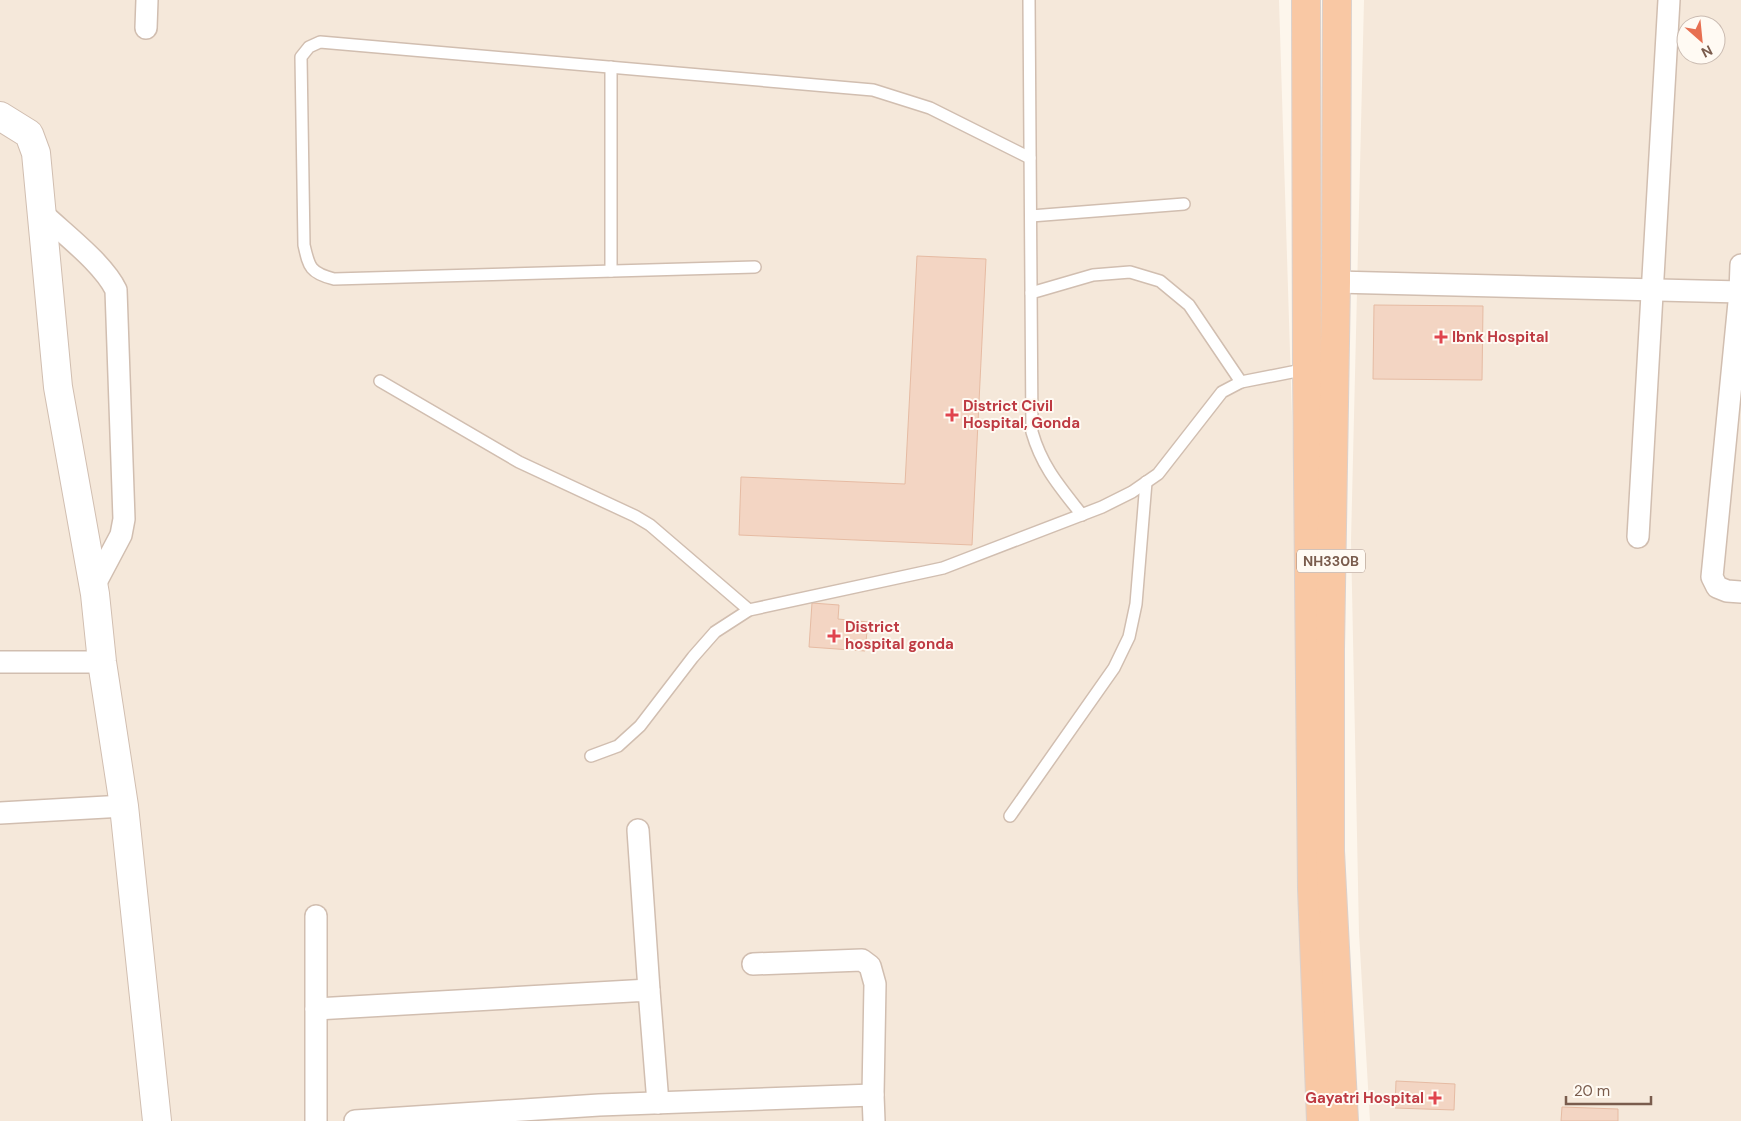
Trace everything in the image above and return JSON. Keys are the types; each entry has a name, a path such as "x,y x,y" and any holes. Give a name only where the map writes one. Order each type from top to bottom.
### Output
{"highway":[{"name":"NH330B","path":"1306,0 1312,889 1321,1121"},
{"name":"NH330B","path":"1337,0 1336,282 1330,648 1330,852 1344,1121"}],"street":[{"path":"146,28 147,0"},
{"path":"1638,537 1670,0"},
{"path":"0,116 29,134 36,153 58,387 94,586 102,662 124,806 158,1121"},
{"path":"42,212 100,267 110,278 116,290 124,519 121,535 94,586"},
{"path":"1741,265 1741,292 1712,577 1717,587 1727,591 1741,592"},
{"path":"1336,282 1741,292"},
{"path":"0,662 102,662"},
{"path":"0,813 124,806"},
{"path":"638,830 658,1102"},
{"path":"316,916 316,1121"},
{"path":"753,964 862,960 870,966 875,984 874,1121"},
{"path":"316,1010 649,990"},
{"path":"355,1121 542,1115 658,1102 873,1095"}],"lane":[{"path":"1029,0 1032,432 1037,451 1046,468 1082,515"},
{"path":"756,267 334,279 319,276 309,266 304,245 301,57 309,47 320,42 873,90 930,108 1030,158"},
{"path":"611,67 611,271"},
{"path":"1031,216 1184,204"},
{"path":"1031,293 1093,275 1130,272 1160,281 1189,305 1241,382"},
{"path":"591,756 618,746 640,726 693,657 715,632 749,610 943,568 1082,515 1132,492 1158,474 1222,392 1241,382 1307,369"},
{"path":"380,381 519,462 635,516 650,525 749,610"},
{"path":"1010,816 1114,668 1129,636 1136,604 1146,482"}],"shaded area":[{"path":"0,0 1279,0 1314,1121 0,1121"},
{"path":"1364,0 1741,0 1741,1121 1370,1121 1359,933 1351,541"}],"building":[{"path":"917,256 986,259 972,545 739,535 741,477 905,484"},
{"path":"1374,305 1483,306 1482,380 1373,379"},
{"path":"812,603 839,605 838,619 868,622 865,651 809,647"},
{"path":"1396,1081 1455,1084 1454,1110 1395,1108"},
{"path":"1562,1107 1618,1109 1618,1121 1561,1121"}],"place":[{"name":"Ibnk Hospital","path":"1441,337"},
{"name":"District Civil Hospital, Gonda","path":"952,415"},
{"name":"District hospital gonda","path":"834,636"},
{"name":"Gayatri Hospital","path":"1435,1098"}]}
